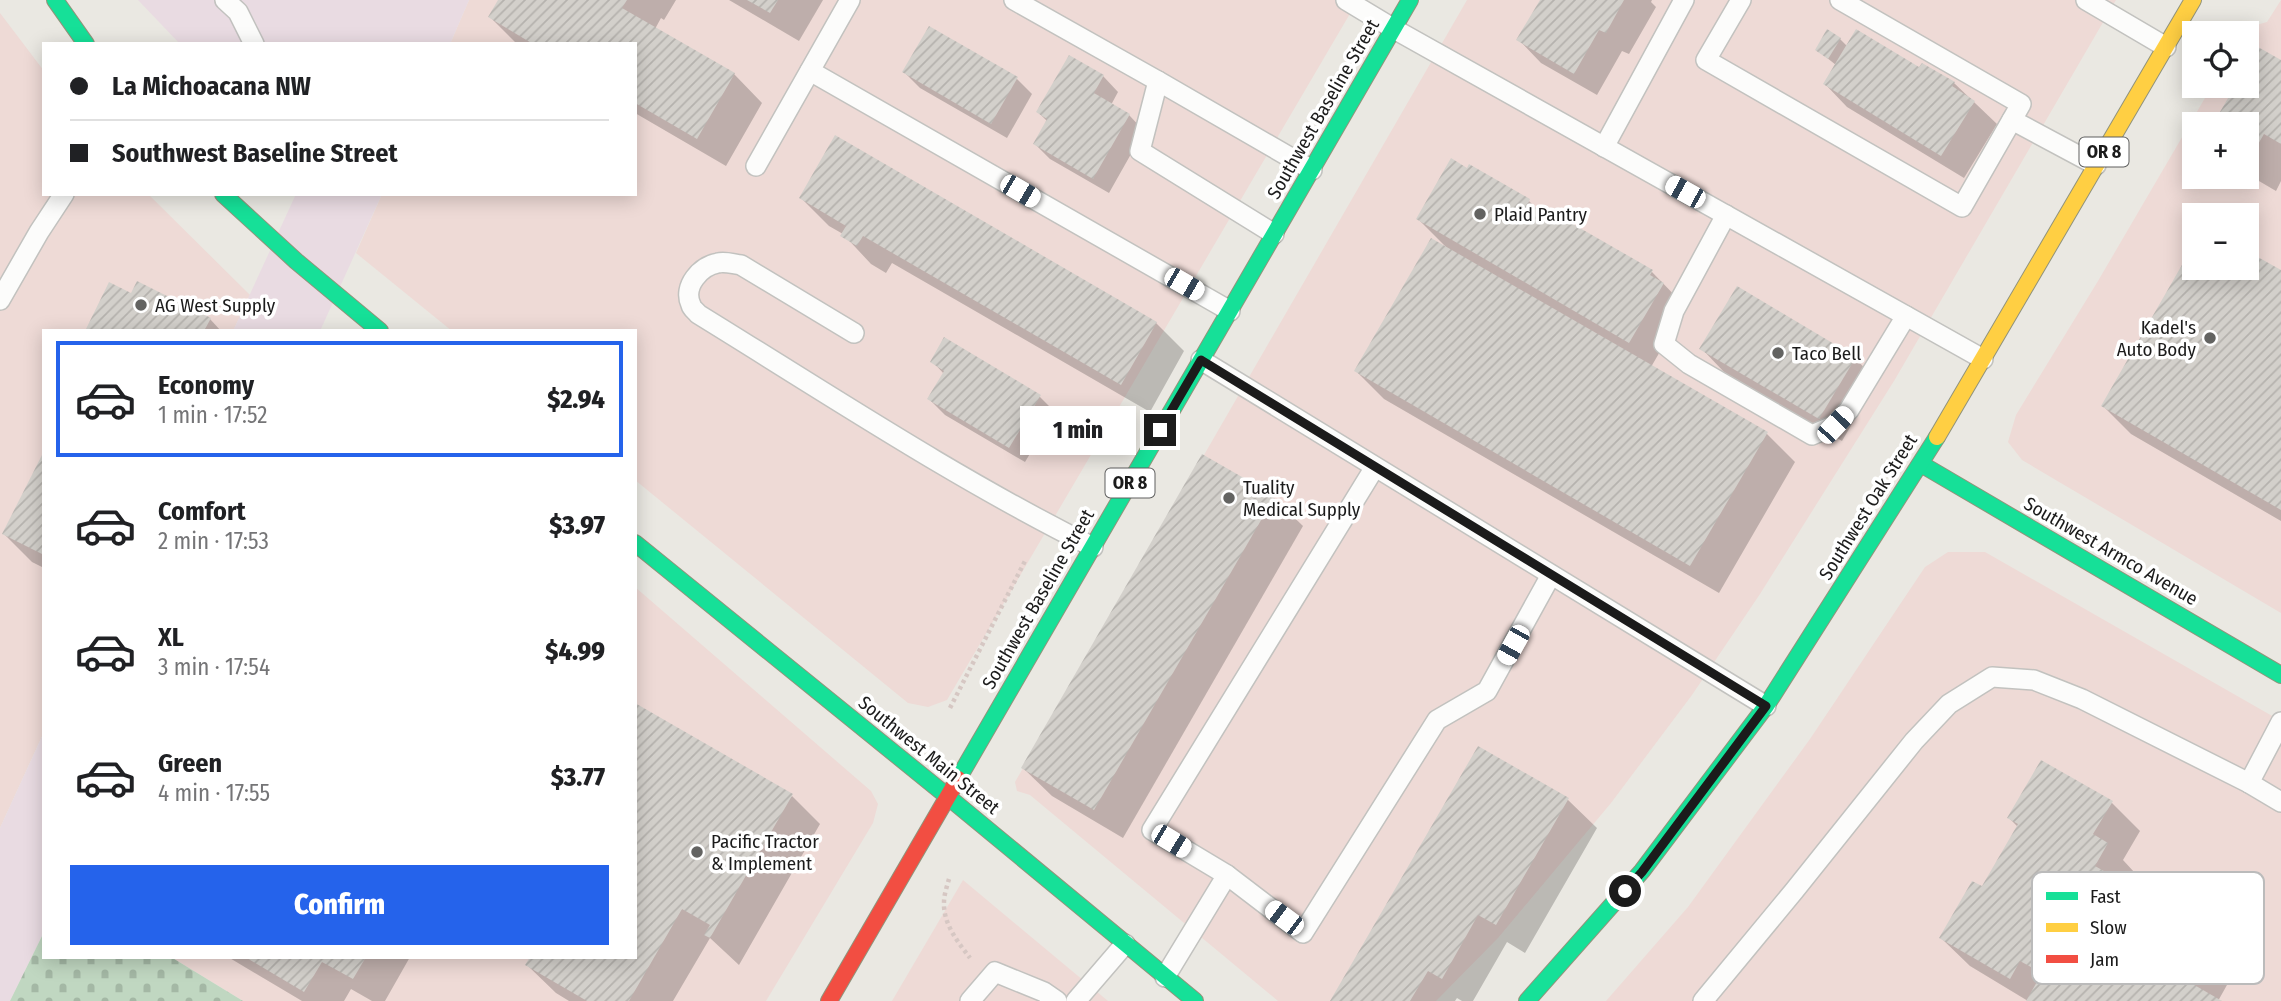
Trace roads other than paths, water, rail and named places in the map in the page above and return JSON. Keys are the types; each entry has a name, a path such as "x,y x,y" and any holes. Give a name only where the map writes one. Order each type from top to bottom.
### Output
{"main road":[{"path":"55,0 85,42"},
{"name":"Southwest Baseline Street","path":"829,1001 1410,0"},
{"name":"Southwest Oak Street","path":"1527,1001 1642,872 1766,706 1920,464 2193,0"},
{"path":"225,196 296,261 378,329"},
{"name":"Southwest Armco Avenue","path":"1920,464 2281,675"},
{"name":"Southwest Main Street","path":"637,545 1195,1001"}],"lane":[{"path":"225,0 238,12 253,42"},
{"path":"756,166 850,0"},
{"path":"1014,0 1312,170"},
{"path":"1346,0 1983,359"},
{"path":"1604,147 1684,0"},
{"path":"1736,2 1706,60 1962,207 2021,104 1840,0"},
{"path":"2086,0 2166,47"},
{"path":"810,71 1230,311"},
{"path":"1158,81 1140,151 1275,234"},
{"path":"2012,120 2096,165"},
{"path":"0,300 63,196"},
{"path":"1726,215 1674,311 1664,344 1689,364 1812,435 1835,425 1849,410 1906,316"},
{"path":"854,333 741,265 721,262 705,266 696,275 689,291 691,305 698,314 970,480 1042,522 1093,547"},
{"path":"1201,360 1766,706"},
{"path":"1375,467 1152,830 1227,876 1303,933 1437,720 1487,691 1551,575"},
{"path":"1703,1001 1913,741 1949,704 1992,677 2034,680 2082,699 2249,783 2281,802"},
{"path":"2249,783 2281,722"},
{"path":"1165,976 1227,876"},
{"path":"1076,1001 1125,944"},
{"path":"970,1001 995,972 1044,992 1057,1001"}],"place":[{"name":"Plaid Pantry","path":"1480,214"},
{"name":"AG West Supply","path":"141,305"},
{"name":"Kadel's Auto Body","path":"2210,338"},
{"name":"Taco Bell","path":"1778,353"},
{"name":"Tuality Medical Supply","path":"1229,498"},
{"name":"Pacific Tractor & Implement","path":"697,852"}]}
